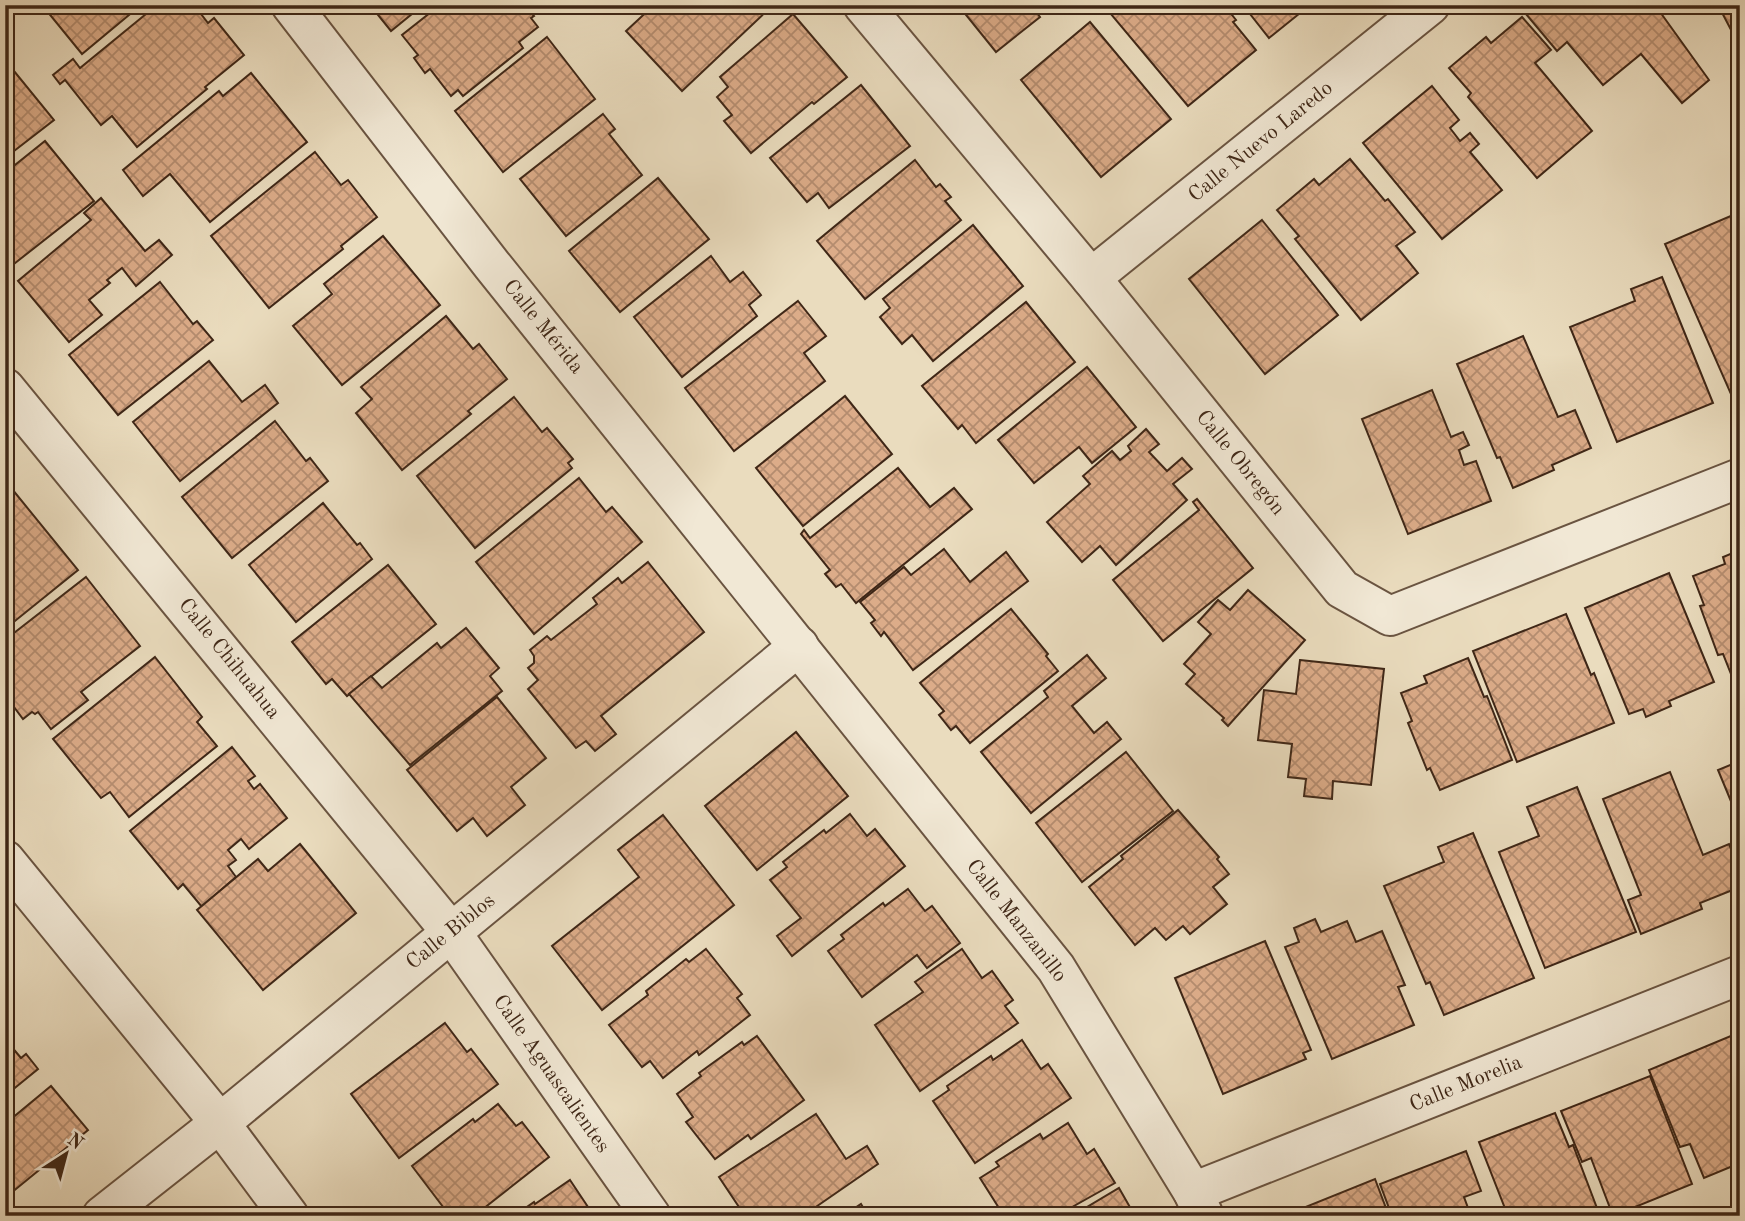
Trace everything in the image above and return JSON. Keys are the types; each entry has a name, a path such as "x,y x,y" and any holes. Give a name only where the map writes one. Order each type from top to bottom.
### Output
{"street":[{"name":"Calle Mérida","path":"291,5 492,265 799,646"},
{"name":"Calle Obregón","path":"863,5 1091,278 1342,589 1390,616 1740,478"},
{"name":"Calle Nuevo Laredo","path":"1091,278 1430,5"},
{"name":"Calle Chihuahua","path":"5,388 451,932"},
{"name":"Calle Biblos","path":"102,1216 220,1123 799,646"},
{"name":"Calle Manzanillo","path":"799,646 1056,968 1198,1204"},
{"path":"5,860 220,1123 289,1216"},
{"name":"Calle Aguascalientes","path":"451,932 651,1216"},
{"name":"Calle Morelia","path":"1198,1204 1740,975"}],"building":[{"path":"42,5 141,5 82,54"},
{"path":"157,5 194,5 208,23 214,18 244,55 137,147 112,116 101,125 65,80 60,84 53,75 73,59 80,68"},
{"path":"370,5 423,5 391,31"},
{"path":"440,5 525,5 534,16 531,18 538,27 519,42 523,48 463,96 458,90 451,96 430,69 425,73 414,58 418,55 402,35"},
{"path":"654,5 773,5 682,91 626,31"},
{"path":"958,5 1031,5 1040,17 996,52"},
{"path":"1120,5 1224,5 1236,20 1233,22 1256,50 1188,106 1110,13"},
{"path":"1243,5 1310,5 1269,38"},
{"path":"1524,5 1655,5 1709,80 1682,103 1641,54 1603,85 1567,42 1557,51 1521,8"},
{"path":"1718,5 1740,5 1740,47"},
{"path":"793,14 847,77 814,104 812,102 751,153 724,121 732,115 717,97 728,87 720,77"},
{"path":"1522,17 1551,50 1535,63 1592,131 1537,178 1468,97 1471,93 1449,68 1486,37 1491,43"},
{"path":"1090,22 1171,119 1101,177 1021,80"},
{"path":"547,37 595,99 503,172 455,111"},
{"path":"5,60 54,120 5,158"},
{"path":"251,73 307,142 210,222 170,174 143,196 123,170 219,91 223,96"},
{"path":"861,85 910,146 829,208 818,193 807,202 770,158"},
{"path":"1432,86 1459,120 1450,128 1460,141 1470,133 1479,144 1470,152 1502,190 1442,239 1363,143"},
{"path":"603,114 615,129 609,134 642,175 566,236 520,179"},
{"path":"45,141 94,201 5,271 5,173"},
{"path":"315,152 341,185 348,180 377,217 341,246 343,249 269,308 211,236"},
{"path":"1350,159 1415,232 1396,246 1418,273 1361,320 1295,239 1299,236 1277,210 1314,179 1319,185"},
{"path":"915,160 936,187 940,184 951,197 945,201 961,220 865,299 817,241"},
{"path":"658,178 709,239 620,312 569,251"},
{"path":"101,198 145,251 159,240 172,255 136,286 122,268 107,280 110,283 89,300 102,315 69,342 18,281 91,220 84,213"},
{"path":"1740,212 1740,398 1734,401 1665,244"},
{"path":"1262,220 1338,315 1265,374 1189,279"},
{"path":"973,225 1023,286 933,361 912,335 902,344 880,317 890,308 883,299"},
{"path":"383,236 440,305 342,385 293,326 332,294 324,284"},
{"path":"711,256 730,282 743,272 761,295 749,305 757,316 682,377 634,317"},
{"path":"1662,277 1713,403 1617,442 1570,327 1635,301 1631,289"},
{"path":"160,282 193,324 197,321 213,340 118,415 69,355"},
{"path":"798,301 826,336 804,353 825,381 734,451 685,388"},
{"path":"1026,302 1075,362 976,443 962,425 958,429 922,386"},
{"path":"446,316 473,349 479,344 507,379 468,411 471,414 402,470 356,413 372,399 361,387"},
{"path":"1523,336 1558,417 1575,410 1591,448 1552,465 1554,470 1513,488 1500,457 1497,458 1457,364"},
{"path":"209,361 242,402 265,385 278,403 180,481 133,422"},
{"path":"1087,367 1136,427 1092,463 1079,447 1034,483 998,440"},
{"path":"1432,390 1451,437 1463,432 1469,445 1459,450 1464,465 1476,461 1491,501 1408,534 1362,419"},
{"path":"845,396 892,454 803,526 756,468"},
{"path":"514,397 542,432 547,428 573,459 568,463 572,468 475,548 417,476"},
{"path":"275,421 306,461 310,458 328,481 232,558 182,497"},
{"path":"1146,429 1159,444 1149,452 1167,471 1182,458 1192,469 1173,484 1187,500 1116,565 1100,546 1082,562 1047,522 1090,484 1083,476 1112,451 1120,460 1131,451 1128,446"},
{"path":"898,468 930,507 954,488 972,509 856,603 841,584 836,587 825,574 830,570 801,534 804,530 810,538"},
{"path":"579,478 606,512 612,507 642,542 534,634 476,562"},
{"path":"12,489 78,570 5,629 5,494"},
{"path":"1197,499 1253,568 1163,641 1113,580 1199,510 1193,502"},
{"path":"323,503 372,559 296,622 249,565"},
{"path":"944,549 970,582 1006,552 1028,581 913,670 884,632 881,636 871,623 875,620 860,602 904,567 911,575"},
{"path":"1740,550 1740,671 1731,674 1723,654 1718,655 1700,606 1704,605 1693,576 1725,564 1723,557"},
{"path":"648,562 704,632 601,716 616,734 595,751 586,741 576,748 528,689 538,680 528,668 534,663 530,650 547,636 551,640 597,604 593,598 618,578 622,583"},
{"path":"388,565 436,624 347,696 332,679 326,684 292,642"},
{"path":"1669,573 1714,682 1669,701 1671,706 1646,717 1643,709 1629,714 1585,608"},
{"path":"86,577 140,646 81,692 88,700 51,729 38,712 32,712 23,719 5,695 5,640"},
{"path":"1248,590 1305,640 1228,726 1222,720 1224,718 1186,684 1195,674 1184,664 1211,634 1198,622 1218,600 1230,610"},
{"path":"1011,609 1048,654 1046,656 1058,671 970,743 956,726 951,730 939,715 944,711 920,683"},
{"path":"1566,614 1614,723 1517,762 1473,651"},
{"path":"466,628 499,668 490,676 502,691 410,765 349,694 371,676 382,688 437,643 441,648"},
{"path":"1087,655 1106,678 1072,706 1094,733 1107,722 1121,739 1031,813 981,752 1048,697 1044,691"},
{"path":"155,657 202,717 197,722 217,746 129,817 110,792 101,798 53,739"},
{"path":"1468,658 1484,697 1487,696 1512,760 1440,790 1430,768 1427,770 1408,723 1412,721 1401,693 1427,683 1424,676"},
{"path":"1300,660 1384,669 1371,785 1333,781 1332,799 1304,796 1306,779 1288,777 1292,744 1258,740 1264,690 1296,694"},
{"path":"497,697 546,758 511,787 525,805 487,836 473,818 457,831 407,770"},
{"path":"796,732 848,796 757,870 705,806"},
{"path":"232,747 255,776 248,781 254,789 260,784 287,818 249,849 241,839 228,850 236,860 228,866 236,877 202,907 183,884 178,889 130,831"},
{"path":"1126,752 1173,811 1082,882 1036,823"},
{"path":"1740,761 1740,823 1718,770"},
{"path":"1670,772 1703,855 1729,844 1740,870 1740,887 1700,903 1702,909 1641,934 1628,900 1641,895 1603,799"},
{"path":"1577,787 1636,932 1545,968 1499,852 1539,836 1527,807"},
{"path":"1178,810 1219,857 1217,859 1229,874 1213,887 1227,904 1190,934 1183,926 1166,940 1155,928 1135,945 1089,887 1123,859 1121,856"},
{"path":"850,814 867,836 875,829 905,866 792,956 777,936 801,918 770,880 787,867 783,862 824,830 826,833"},
{"path":"663,815 734,905 602,1010 552,946 639,877 618,850"},
{"path":"1473,833 1534,978 1444,1015 1430,982 1426,984 1384,886 1444,862 1438,847"},
{"path":"1740,843 1740,865 1732,846"},
{"path":"300,844 356,913 263,990 197,910 258,859 268,871"},
{"path":"908,889 925,911 932,906 960,943 927,968 917,955 862,997 828,951 844,939 841,935 883,903 885,906"},
{"path":"1315,919 1321,932 1347,921 1356,942 1382,931 1405,985 1398,987 1414,1025 1332,1059 1285,947 1299,942 1294,928"},
{"path":"1265,941 1311,1050 1303,1053 1306,1059 1223,1094 1175,978"},
{"path":"706,949 742,994 737,998 750,1015 699,1055 697,1051 663,1078 650,1061 642,1067 609,1025 648,995 646,991 686,959 689,962"},
{"path":"962,949 982,978 992,971 1013,1000 1005,1006 1018,1023 920,1091 875,1025 923,992 915,982"},
{"path":"445,1023 467,1052 471,1049 498,1084 399,1158 351,1094"},
{"path":"1738,1033 1740,1163 1704,1178 1690,1144 1680,1147 1649,1070"},
{"path":"757,1036 804,1100 751,1139 748,1135 715,1159 686,1122 693,1117 677,1094 701,1076 699,1073 742,1042 744,1045"},
{"path":"5,1039 21,1058 26,1054 38,1069 5,1096"},
{"path":"1022,1040 1041,1069 1048,1064 1071,1098 975,1163 933,1101 949,1090 947,1086 991,1056 993,1060"},
{"path":"1650,1076 1692,1184 1613,1216 1591,1158 1582,1162 1561,1111"},
{"path":"51,1086 88,1130 5,1198 5,1124"},
{"path":"498,1104 516,1126 522,1122 549,1157 474,1216 450,1216 412,1166 473,1119 475,1122"},
{"path":"1555,1113 1569,1147 1573,1145 1600,1216 1508,1216 1479,1142"},
{"path":"816,1114 846,1159 867,1146 878,1164 810,1211 813,1216 745,1216 719,1177"},
{"path":"1068,1123 1087,1154 1094,1149 1115,1183 1056,1216 1004,1216 980,1178 999,1166 996,1162 1040,1134 1043,1139"},
{"path":"1466,1151 1481,1191 1464,1197 1471,1216 1392,1216 1380,1184"},
{"path":"1375,1179 1389,1216 1300,1216 1298,1210"},
{"path":"570,1180 594,1216 514,1216 534,1202 535,1204"},
{"path":"1119,1188 1135,1216 1072,1216"},
{"path":"861,1204 868,1216 843,1216"}]}
